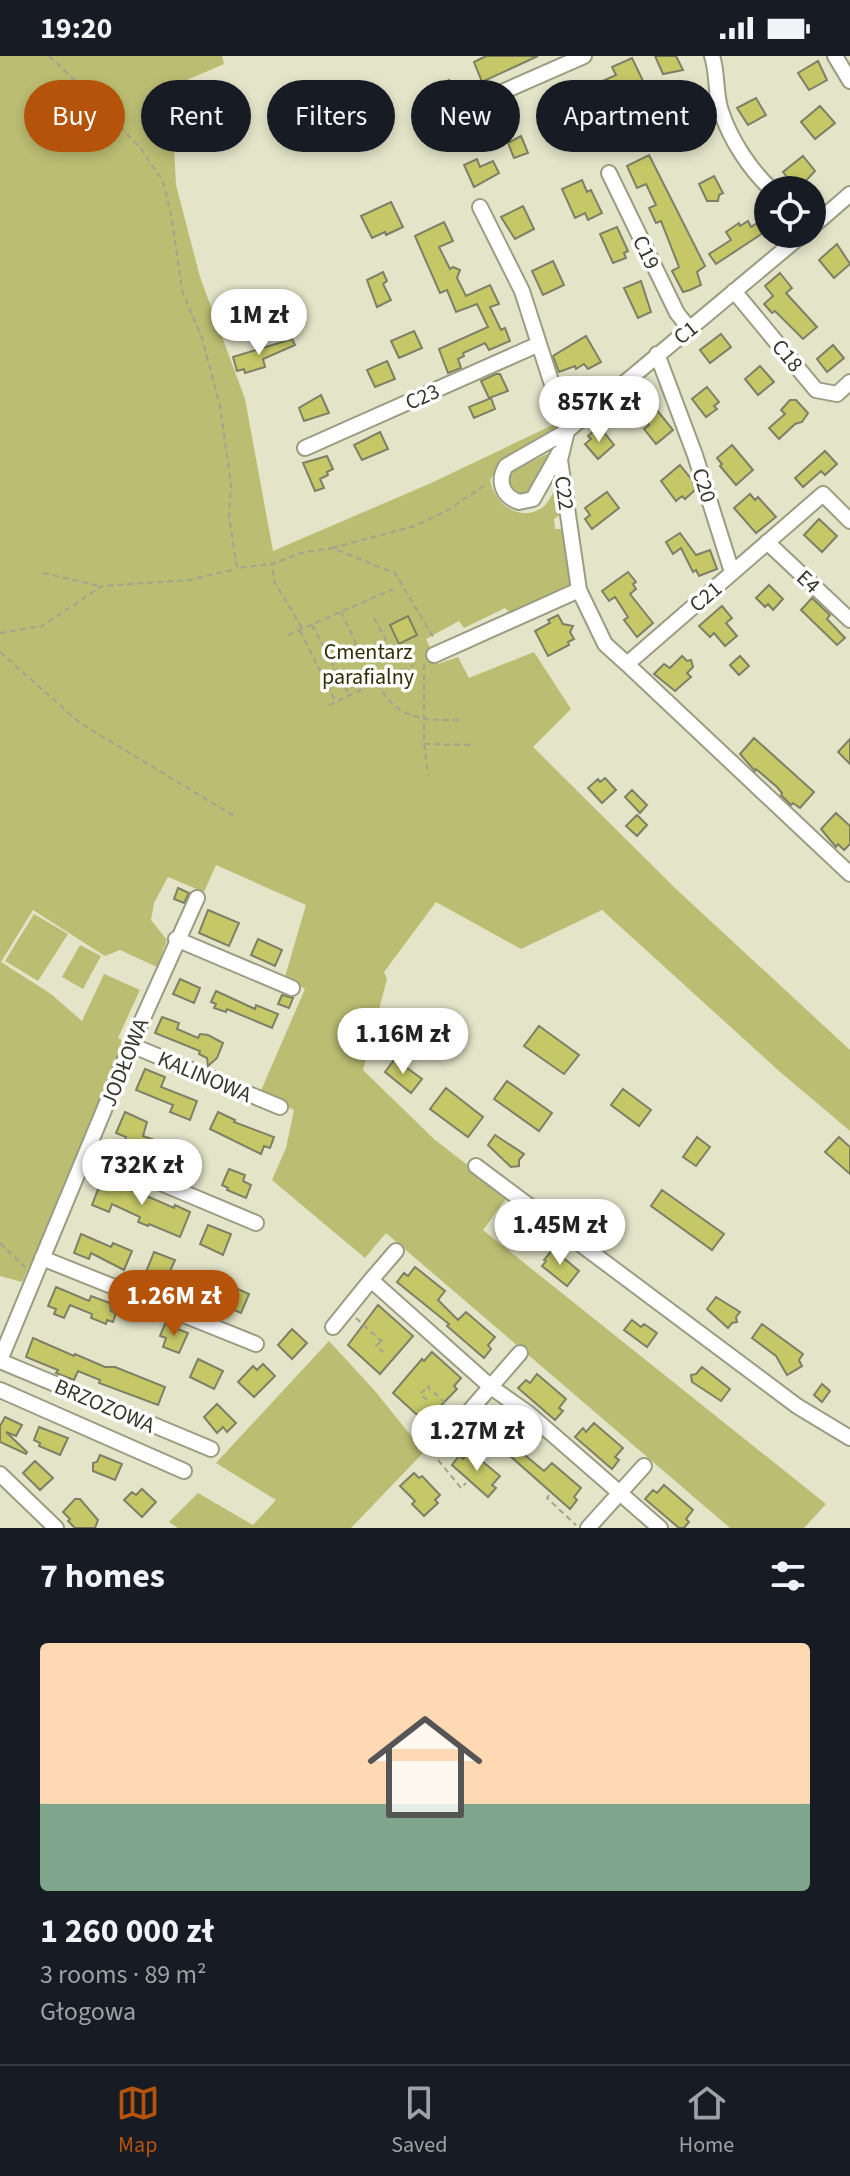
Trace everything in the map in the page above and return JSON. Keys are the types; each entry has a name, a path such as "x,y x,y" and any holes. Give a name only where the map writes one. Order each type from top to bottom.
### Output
{"street":[{"path":"520,84 584,56"},
{"path":"712,56 717,73 720,110 741,152 761,176"},
{"path":"835,56 850,81"},
{"name":"C19","path":"609,173 677,313 689,328"},
{"path":"826,215 850,194"},
{"path":"480,207 522,291 567,431"},
{"name":"C1","path":"501,474 512,462 567,431 786,248"},
{"name":"C18","path":"734,291 816,390 837,394 850,382"},
{"name":"C23","path":"305,448 539,344"},
{"name":"C20","path":"657,354 695,455 732,572"},
{"name":"C22","path":"567,431 560,460 579,590"},
{"path":"501,474 506,495 519,502 530,501 536,497 561,449"},
{"name":"C21","path":"627,664 823,494 850,521"},
{"name":"E4","path":"767,542 850,620"},
{"path":"433,656 579,590 605,644 850,874"},
{"name":"JODŁOWA","path":"0,1361 176,939 197,898"},
{"path":"176,939 292,988"},
{"name":"KALINOWA","path":"131,1045 280,1107"},
{"path":"87,1152 256,1223"},
{"path":"476,1166 797,1406 850,1438"},
{"path":"333,1327 396,1251"},
{"path":"42,1258 256,1344"},
{"path":"371,1280 491,1387 528,1413 660,1528"},
{"path":"439,1446 520,1353"},
{"name":"BRZOZOWA","path":"0,1361 211,1449"},
{"name":"BRZOZOWA","path":"0,1390 184,1471"},
{"path":"588,1528 644,1466"},
{"path":"0,1474 56,1528"}],"path":[{"path":"49,56 132,139 163,181 172,219 182,291 202,338 220,406 231,484 229,516 237,568"},
{"path":"43,573 102,586 189,580 237,568 272,564 281,558 415,526 448,510 501,474"},
{"path":"332,548 395,573 433,656 425,719 428,775"},
{"path":"272,564 274,581 336,701"},
{"path":"0,633 42,626 102,586"},
{"path":"288,635 393,589"},
{"path":"341,612 387,699 401,711 425,719 460,720"},
{"path":"374,618 391,649 408,654"},
{"path":"312,624 349,695"},
{"path":"0,652 80,723 234,816"},
{"path":"329,705 414,665"},
{"path":"424,744 474,745"},
{"path":"0,1243 35,1276"},
{"path":"347,1310 381,1341"},
{"path":"376,1346 384,1338"},
{"path":"371,1341 383,1352"},
{"path":"420,1394 428,1386 497,1454 499,1451"},
{"path":"415,1389 427,1400"},
{"path":"439,1446 433,1454 461,1488 466,1483"},
{"path":"549,1495 547,1498 580,1528"}],"green space":[{"name":"Cmentarz parafialny","path":"0,56 222,56 224,64 187,80 141,80 141,152 174,152 176,185 200,277 245,399 273,551 429,484 557,423 557,430 504,459 490,480 502,503 517,512 526,513 546,505 559,479 562,513 554,519 555,529 566,529 573,586 510,613 505,608 464,628 459,621 426,639 438,664 458,657 469,678 534,652 571,709 533,747 676,889 850,1050 850,1131 779,1071 602,910 521,949 436,902 384,972 387,979 363,1070 435,1140 508,1196 483,1230 826,1504 804,1528 730,1528 386,1233 365,1258 272,1180 286,1148 294,1110 260,1093 305,989 285,977 306,905 216,865 204,892 168,877 154,903 151,920 167,940 157,967 120,950 105,956 33,910 1,962 51,994 82,1021 104,974 140,990 118,1038 124,1041 55,1211 22,1282 0,1276"},
{"path":"551,452 531,489 517,496 509,491 508,478 515,470"},
{"path":"34,914 68,934 38,981 5,961"},
{"path":"80,945 101,956 83,989 62,977"},
{"path":"329,1341 375,1391 424,1452 351,1528 178,1528 169,1522 198,1493 253,1525 276,1500 216,1463"}],"building":[{"path":"486,56 538,56 486,80 481,80 474,62"},
{"path":"655,56 676,56 683,70 663,74"},
{"path":"632,58 643,80 605,80 616,75 612,67"},
{"path":"818,61 827,80 809,90 798,73"},
{"path":"756,98 766,115 748,125 737,108"},
{"path":"820,106 835,123 815,139 801,122"},
{"path":"520,137 528,153 514,158 512,152 520,152"},
{"path":"649,155 705,266 697,272 701,285 683,292 672,271 679,267 661,221 656,223 649,208 656,205 646,184 637,188 627,166"},
{"path":"803,156 815,171 810,176 786,176 783,172"},
{"path":"477,159 480,167 493,161 499,173 474,187 464,165"},
{"path":"714,176 723,193 718,201 707,201 699,184"},
{"path":"582,180 587,192 591,190 602,213 588,220 585,213 575,218 562,189"},
{"path":"391,202 403,227 372,238 361,216"},
{"path":"523,206 534,229 515,239 501,217"},
{"path":"748,221 751,227 754,225 754,239 716,264 709,254 731,240 726,232 739,223 740,226"},
{"path":"444,222 453,241 439,247 450,269 460,270 457,278 466,296 490,285 499,304 490,307 510,341 489,350 485,343 463,353 464,356 458,359 461,368 448,373 439,349 488,327 477,304 456,312 447,290 440,293 415,236"},
{"path":"617,227 628,251 624,253 626,258 613,263 600,234"},
{"path":"837,244 850,264 834,278 819,260"},
{"path":"553,261 564,285 543,295 532,271"},
{"path":"383,272 387,281 383,284 391,300 377,307 367,280"},
{"path":"780,273 792,288 786,293 817,327 803,339 764,304 773,296 765,286"},
{"path":"641,281 651,312 638,318 624,288"},
{"path":"414,331 422,348 399,358 391,341"},
{"path":"721,334 731,347 710,363 700,350"},
{"path":"586,336 601,362 588,369 584,364 559,372 553,356"},
{"path":"292,339 295,345 263,359 265,367 245,373 244,369 237,371 233,357"},
{"path":"833,345 844,358 827,372 817,359"},
{"path":"387,361 395,379 375,387 367,370"},
{"path":"760,366 774,382 758,395 745,379"},
{"path":"500,374 508,391 489,398 481,381"},
{"path":"707,387 719,402 714,406 717,409 706,417 692,399"},
{"path":"321,395 329,413 304,421 299,408"},
{"path":"491,398 495,409 474,418 469,407"},
{"path":"790,400 796,400 808,413 802,422 795,424 779,439 769,428 785,414 781,410"},
{"path":"656,409 673,430 656,444 644,429 649,425 644,418"},
{"path":"596,429 599,433 602,430 614,445 598,459 585,444"},
{"path":"380,432 388,449 362,460 354,445"},
{"path":"732,445 753,470 736,485 717,458"},
{"path":"825,451 837,464 825,475 821,471 803,487 795,478"},
{"path":"327,456 333,469 320,479 324,488 315,491 303,463"},
{"path":"680,465 692,480 695,490 685,499 682,496 676,501 661,481"},
{"path":"607,492 619,508 592,529 585,519 590,515 585,508"},
{"path":"750,494 755,500 758,497 776,517 756,533 734,508"},
{"path":"819,519 837,536 822,552 804,535"},
{"path":"680,533 696,555 710,550 717,569 699,576 696,570 693,572 681,548 673,554 666,542"},
{"path":"628,572 636,582 633,584 636,589 630,594 653,623 637,637 624,620 628,617 615,597 609,601 602,591"},
{"path":"769,585 783,599 773,610 756,598"},
{"path":"812,598 830,615 827,619 845,638 837,645 801,610"},
{"path":"722,606 732,618 726,623 737,636 725,646 714,633 710,637 699,626"},
{"path":"558,615 563,624 573,626 570,632 574,639 548,656 535,631"},
{"path":"408,616 417,635 399,644 390,625"},
{"path":"682,656 687,661 691,660 693,667 687,673 691,677 675,691 654,674 664,664 670,668"},
{"path":"740,656 749,666 739,675 730,665"},
{"path":"754,738 814,792 800,808 793,803 791,805 777,787 755,771 740,754"},
{"path":"850,739 850,764 838,752"},
{"path":"605,778 616,790 602,803 588,788 598,779 600,782"},
{"path":"632,790 647,805 640,813 625,797"},
{"path":"836,813 850,826 850,844 844,850 838,844 836,847 821,829"},
{"path":"637,815 647,825 637,836 626,826"},
{"path":"178,888 189,893 184,903 174,899"},
{"path":"208,910 239,923 229,946 199,933"},
{"path":"258,939 282,950 275,966 251,955"},
{"path":"180,979 200,988 194,1003 173,994"},
{"path":"216,991 255,1009 256,1005 278,1014 272,1028 227,1009 226,1012 214,1008 216,1004 211,1002"},
{"path":"282,995 293,998 289,1008 278,1004"},
{"path":"162,1017 179,1023 177,1029 198,1038 200,1034 208,1035 223,1043 217,1058 208,1066 207,1058 199,1054 200,1051 155,1033"},
{"path":"539,1026 579,1055 564,1074 524,1046"},
{"path":"395,1059 422,1079 411,1093 385,1072"},
{"path":"145,1069 165,1077 161,1087 197,1101 190,1120 170,1112 173,1105 136,1090"},
{"path":"507,1081 552,1113 539,1131 494,1099"},
{"path":"446,1088 483,1117 468,1137 430,1109"},
{"path":"623,1089 651,1110 639,1126 611,1105"},
{"path":"125,1112 147,1122 143,1136 180,1149 172,1169 122,1147 126,1137 116,1133"},
{"path":"218,1112 234,1122 274,1137 270,1148 264,1146 261,1154 210,1129"},
{"path":"495,1135 524,1154 519,1166 511,1167 488,1145"},
{"path":"697,1137 710,1147 696,1166 683,1157"},
{"path":"839,1137 850,1147 850,1174 825,1152"},
{"path":"229,1169 245,1175 243,1181 251,1185 246,1198 222,1185"},
{"path":"102,1179 132,1191 135,1183 145,1187 142,1194 190,1212 180,1237 138,1222 140,1217 112,1204 109,1212 92,1205"},
{"path":"662,1190 724,1234 712,1250 651,1206"},
{"path":"509,1222 527,1236 519,1247 501,1232"},
{"path":"208,1225 231,1234 223,1255 200,1244"},
{"path":"81,1234 111,1247 113,1243 132,1251 124,1270 91,1253 89,1259 74,1253"},
{"path":"558,1243 560,1255 579,1271 567,1286 542,1266"},
{"path":"154,1252 175,1260 167,1278 146,1272"},
{"path":"415,1267 445,1291 438,1300 458,1320 466,1312 495,1337 488,1345 491,1349 484,1358 447,1326 449,1324 397,1282 404,1273 408,1276"},
{"path":"188,1277 222,1290 225,1283 249,1294 241,1313 202,1296 200,1301 180,1296"},
{"path":"56,1287 89,1301 91,1296 110,1303 111,1311 116,1313 113,1322 107,1320 106,1324 70,1305 64,1318 54,1314 56,1309 48,1306"},
{"path":"716,1297 740,1312 737,1322 728,1328 707,1309"},
{"path":"378,1305 413,1336 380,1374 348,1345"},
{"path":"632,1320 657,1333 647,1347 624,1330"},
{"path":"165,1324 188,1333 179,1353 163,1347 166,1338 160,1336"},
{"path":"762,1324 803,1354 799,1360 802,1366 787,1375 776,1356 752,1338"},
{"path":"292,1329 307,1343 292,1359 278,1345"},
{"path":"33,1338 74,1356 105,1367 115,1367 165,1387 158,1405 99,1383 100,1380 78,1371 74,1380 26,1357"},
{"path":"432,1352 461,1378 454,1386 457,1389 425,1422 393,1393 422,1359 424,1361"},
{"path":"198,1359 223,1371 214,1389 190,1377"},
{"path":"263,1364 275,1376 254,1397 238,1382 253,1366 257,1370"},
{"path":"702,1367 730,1389 721,1401 692,1382 691,1375"},
{"path":"537,1374 566,1399 559,1408 563,1411 555,1420 518,1388 526,1380 530,1383"},
{"path":"822,1384 830,1391 822,1402 814,1395"},
{"path":"217,1404 236,1423 227,1432 223,1427 217,1433 204,1417"},
{"path":"5,1417 22,1425 16,1436 6,1432 26,1454 0,1442 0,1426"},
{"path":"502,1418 530,1443 523,1452 526,1456 544,1471 552,1463 581,1488 570,1509 483,1432 490,1423 494,1426"},
{"path":"594,1423 623,1448 615,1457 619,1460 612,1469 575,1437 583,1428 586,1432"},
{"path":"39,1427 68,1438 60,1455 39,1446 40,1443 34,1440"},
{"path":"470,1451 500,1476 492,1485 496,1488 488,1497 452,1465 459,1456 463,1459"},
{"path":"100,1455 122,1464 115,1480 93,1471 93,1463"},
{"path":"35,1461 53,1478 40,1490 23,1473"},
{"path":"414,1473 419,1478 422,1476 440,1495 435,1500 438,1503 424,1516 400,1486"},
{"path":"664,1485 693,1510 684,1528 679,1528 645,1499 653,1490 657,1493"},
{"path":"142,1489 156,1502 142,1517 124,1500 132,1492 136,1495"},
{"path":"75,1499 80,1499 98,1520 95,1528 75,1528 68,1521 70,1519 63,1512"}]}
